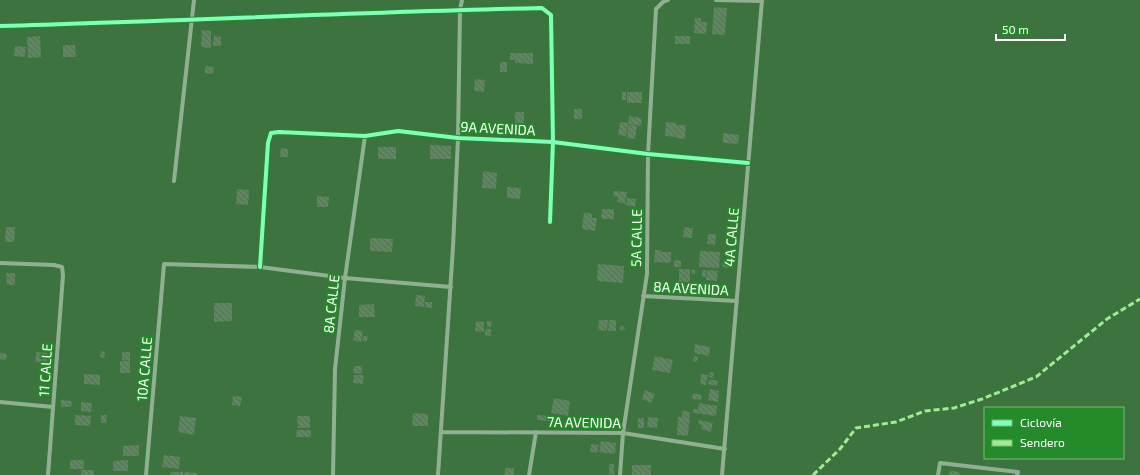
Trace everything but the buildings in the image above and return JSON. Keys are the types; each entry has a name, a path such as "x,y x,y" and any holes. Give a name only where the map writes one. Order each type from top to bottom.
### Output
{"street":[{"path":"174,181 194,0"},
{"path":"438,475 451,287 458,138 460,10 462,0"},
{"name":"5A CALLE","path":"620,475 623,433 647,274 648,154 656,9 663,2 668,0"},
{"path":"716,0 762,1"},
{"name":"4A CALLE","path":"722,475 762,1"},
{"path":"0,26 542,8 551,15 553,142 550,222"},
{"name":"9A AVENIDA","path":"260,267 268,143 271,133 279,132 365,136 398,132 458,138 553,142 648,154 748,163"},
{"name":"8A CALLE","path":"333,475 335,369 345,278 365,136"},
{"name":"11 CALLE","path":"0,263 54,265 62,267 64,274 48,475"},
{"name":"10A CALLE","path":"146,475 164,264 260,267"},
{"path":"260,267 345,278 451,287"},
{"name":"8A AVENIDA","path":"643,296 737,301"},
{"path":"0,402 53,407"},
{"name":"7A AVENIDA","path":"442,432 623,433 725,449"},
{"path":"529,475 536,432"},
{"path":"938,475 940,463 1017,474"}],"marked path":[{"path":"813,475 840,449 856,428 896,422 925,411 954,408 982,399 1036,377 1107,319 1140,299"}],"cycle path":[{"path":"0,26 542,8 551,15 553,142 550,222"},
{"path":"260,267 268,143 271,133 279,132 365,136 398,131 458,138 553,142 648,154 748,163"}]}
